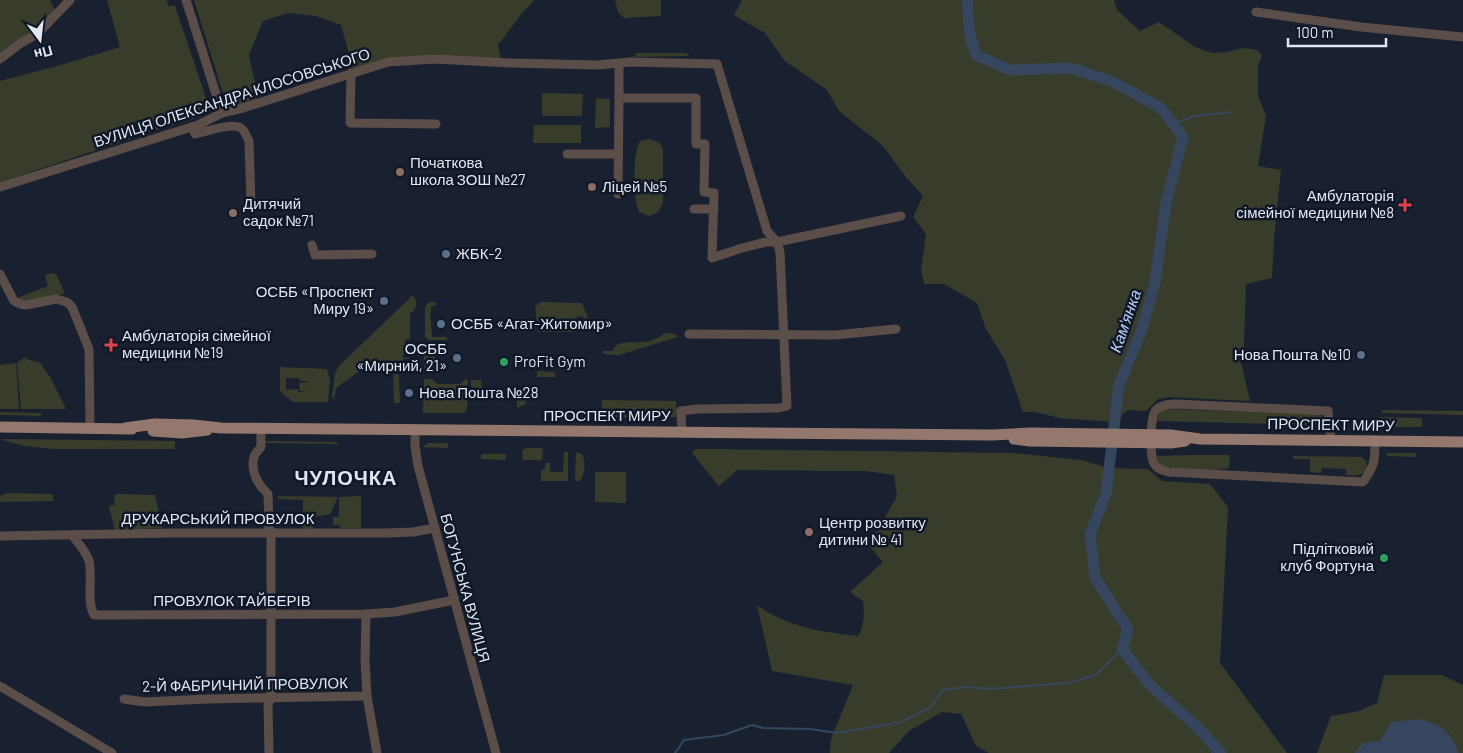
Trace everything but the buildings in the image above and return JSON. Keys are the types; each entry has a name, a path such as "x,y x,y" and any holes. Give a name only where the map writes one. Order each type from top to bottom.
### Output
{"main road":[{"name":"ПРОСПЕКТ МИРУ","path":"0,427 125,428 182,433 221,428 261,428 992,435 1463,442"}],"street":[{"path":"0,59 20,43 36,34 70,0"},
{"path":"186,0 222,113"},
{"path":"1256,12 1361,27 1463,36"},
{"name":"ВУЛИЦЯ ОЛЕКСАНДРА КЛОСОВСЬКОГО","path":"0,187 192,127 222,113 388,62 436,59 598,65 630,62 717,64 767,231 776,242"},
{"path":"618,194 619,64"},
{"path":"351,73 350,123 436,124"},
{"path":"619,98 696,98 696,144 705,144 704,192 714,193 712,258 766,242 776,242 901,216"},
{"path":"192,127 195,134 232,125 241,128 246,134 250,141 251,205"},
{"path":"567,154 618,154"},
{"path":"694,209 714,209"},
{"path":"682,432 682,411 779,408 787,406 780,252 776,242"},
{"path":"312,245 315,254 372,254"},
{"path":"0,274 14,301 20,304 34,304 56,299 67,302 72,307 89,349 90,428"},
{"path":"688,334 835,335 896,329"},
{"path":"1331,440 1328,411 1175,404 1161,406 1154,414 1152,422 1152,460 1158,468 1169,472 1362,482 1373,468 1375,440"},
{"path":"261,428 261,447 254,456 253,470 260,486 268,494 269,528 271,532 271,699 268,703 269,753"},
{"name":"БОГУНСЬКА ВУЛИЦЯ","path":"415,430 418,466 496,753"},
{"name":"ДРУКАРСЬКИЙ ПРОВУЛОК","path":"0,536 271,532 386,533 413,532 435,528"},
{"name":"ПРОВУЛОК ТАЙБЕРІВ","path":"72,535 85,552 89,563 91,600 94,615 366,614 395,612 454,600"},
{"path":"366,614 365,660 367,696 377,753"},
{"path":"0,686 112,753"},
{"name":"2-Й ФАБРИЧНИЙ ПРОВУЛОК","path":"124,699 144,702 367,696"}],"green space":[{"path":"0,0 50,0 56,13 0,55"},
{"path":"107,0 167,0 168,6 175,6 207,101 207,107 200,116 188,121 169,126 166,118 158,121 161,128 149,132 143,119 128,125 133,138 0,182 0,81 120,47"},
{"path":"194,0 534,0 498,45 501,62 388,62 354,72 341,25 316,16 288,13 263,21 249,55 258,98 233,107 226,102"},
{"path":"615,0 661,0 661,16 624,18 618,12"},
{"path":"742,0 1114,0 1117,10 1140,31 1159,22 1195,47 1212,53 1242,48 1257,50 1262,56 1258,66 1258,96 1266,116 1258,166 1281,170 1272,278 1246,284 1244,345 1241,362 1250,401 1170,397 1158,399 1146,411 1128,410 1113,422 1060,418 1035,412 1023,412 1005,360 986,329 977,303 944,284 924,284 921,270 926,234 913,217 923,196 905,176 883,146 839,111 827,90 785,61 765,33 734,15"},
{"path":"637,53 685,53 689,55 633,57"},
{"path":"542,93 583,94 582,116 542,116"},
{"path":"596,98 610,99 610,127 595,128"},
{"path":"534,125 581,125 581,143 533,143"},
{"path":"649,139 659,142 663,149 663,203 658,212 649,216 639,212 634,176 637,148 640,141"},
{"path":"56,274 64,291 63,294 23,301 17,298 48,286 45,275"},
{"path":"413,295 416,305 410,314 410,339 405,340 403,358 413,358 414,361 403,359 403,366 413,364 413,368 402,368 396,363 365,367 336,388 334,399 332,398 335,373 338,367"},
{"path":"429,302 436,302 436,306 431,306 430,312 432,337 447,337 447,340 429,340 425,337 425,307"},
{"path":"540,302 582,303 592,327 584,327 584,317 577,316 577,327 574,332 538,332 535,307"},
{"path":"665,333 675,334 678,337 619,355 603,354 603,351 613,351 618,344 647,342"},
{"path":"436,351 435,360 424,360 424,353"},
{"path":"25,357 40,363 50,377 66,409 21,409 17,363"},
{"path":"16,363 19,409 0,409 0,365"},
{"path":"424,364 438,364 438,373 425,373"},
{"path":"280,367 327,369 330,380 328,402 293,402 280,391","holes":["286,378 299,378 300,381 309,381 299,383 300,391 309,392 298,392 298,389 286,390"]},
{"path":"537,371 555,372 555,377 537,377"},
{"path":"393,374 398,374 399,377 400,403 394,403"},
{"path":"424,379 432,379 437,384 460,384 465,379 468,380 467,408 464,413 423,413"},
{"path":"471,380 481,380 482,389 471,387"},
{"path":"517,387 526,395 526,404 517,408"},
{"path":"602,400 676,401 677,417 604,418 602,414"},
{"path":"1165,409 1311,414 1326,419 1324,425 1157,421 1160,412"},
{"path":"1383,410 1463,411 1463,415 1380,412"},
{"path":"0,412 41,413 41,416 0,415"},
{"path":"1380,417 1422,418 1422,427 1397,427 1380,424 1378,420"},
{"path":"2,440 175,441 175,449 54,449 25,446"},
{"path":"267,441 335,442 339,443 265,443"},
{"path":"428,443 448,443 448,448 422,447"},
{"path":"525,448 543,448 542,460 523,460 522,451"},
{"path":"697,449 1014,453 1081,460 1109,468 1148,469 1162,481 1210,484 1228,507 1220,663 1287,753 989,753 976,746 961,714 942,712 909,731 889,753 830,753 831,739 853,685 772,671 757,605 780,619 805,627 831,633 858,636 863,623 863,601 850,592 883,562 869,546 897,496 894,475 866,471 737,470 719,486 692,453"},
{"path":"564,452 568,452 568,481 541,481 541,470 545,469 545,463 550,463 550,472 563,472"},
{"path":"576,452 582,454 584,460 584,471 580,481 575,481"},
{"path":"1387,453 1416,453 1416,457 1387,456"},
{"path":"481,454 506,454 506,460 481,459"},
{"path":"1230,455 1229,468 1204,470 1173,468 1160,464 1156,456"},
{"path":"1293,456 1362,457 1366,461 1368,468 1363,473 1356,475 1346,475 1346,469 1322,468 1321,473 1310,472 1310,459 1293,459"},
{"path":"595,472 626,472 626,503 595,502"},
{"path":"7,493 52,494 54,501 0,502 0,496"},
{"path":"116,494 155,495 162,528 115,530 109,506 115,505 114,497"},
{"path":"278,496 338,497 330,514 310,518 310,523 313,523 313,529 303,528 303,500 278,499"},
{"path":"361,496 361,528 341,528 339,525 333,525 333,517 339,517 339,497"},
{"path":"1384,675 1442,675 1463,685 1463,753 1317,753 1331,716 1359,711 1377,703"}],"water":[{"path":"1420,719 1445,730 1456,745 1458,753 1355,753 1363,743 1380,741 1391,722"}],"waterway":[{"name":"Кам'янка","path":"967,0 970,36 976,55 1010,70 1071,68 1111,81 1161,108 1183,137 1166,203 1155,282 1141,332 1119,385 1106,494 1090,534 1095,577 1128,630 1122,649 1150,685 1196,726 1221,753"},
{"path":"1173,124 1195,116 1231,112"},
{"path":"675,753 684,740 724,735 752,725 763,728 810,729 837,733 901,722 930,708 943,690 964,687 991,689 1067,683 1096,675 1122,649"},
{"name":"Кам'янка","path":"1212,753 1218,750"}],"place":[{"name":"Початкова школа ЗОШ №27","path":"400,172"},
{"name":"Ліцей №5","path":"592,187"},
{"name":"Амбулаторія сімейної медицини №8","path":"1405,205"},
{"name":"Дитячий садок №71","path":"233,213"},
{"name":"ЖБК-2","path":"446,254"},
{"name":"ОСББ «Проспект Миру 19»","path":"384,301"},
{"name":"ОСББ «Агат-Житомир»","path":"441,324"},
{"name":"Амбулаторія сімейної медицини №19","path":"111,345"},
{"name":"Нова Пошта №10","path":"1361,355"},
{"name":"ОСББ «Мирний, 21»","path":"457,358"},
{"name":"ProFit Gym","path":"504,362"},
{"name":"Нова Пошта №28","path":"409,393"},
{"name":"Центр розвитку дитини № 41","path":"809,532"},
{"name":"Підлітковий клуб Фортуна","path":"1384,558"}],"district":[{"name":"ЧУЛОЧКА","path":"346,478"}]}
